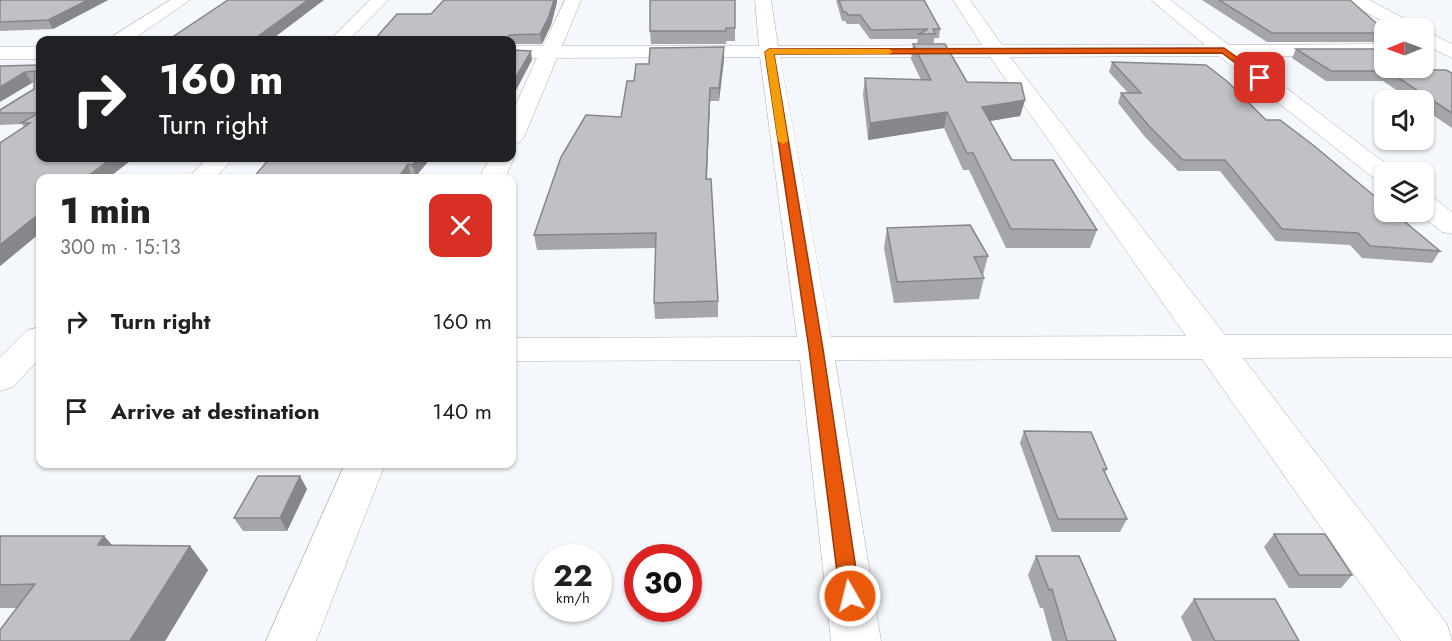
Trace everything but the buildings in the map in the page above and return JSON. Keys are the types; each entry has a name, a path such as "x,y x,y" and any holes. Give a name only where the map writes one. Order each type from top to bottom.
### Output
{"street":[{"path":"126,36 182,0"},
{"path":"343,36 380,0"},
{"path":"516,128 573,0"},
{"path":"763,0 769,52 816,349 856,641"},
{"path":"961,0 996,51 1430,641"},
{"path":"1159,0 1374,166"},
{"path":"1356,0 1390,18"},
{"path":"1434,41 1451,50"},
{"path":"1434,49 1451,50"},
{"path":"516,52 1374,50"},
{"path":"0,53 36,53"},
{"path":"205,174 218,162"},
{"path":"1434,212 1452,226"},
{"path":"516,350 1452,346"},
{"path":"0,378 26,350"},
{"path":"291,641 364,468"}],"slow traffic":[{"path":"783,141 769,52 889,52"}],"route":[{"path":"850,596 816,349 769,52 1224,50 1260,78"}]}
